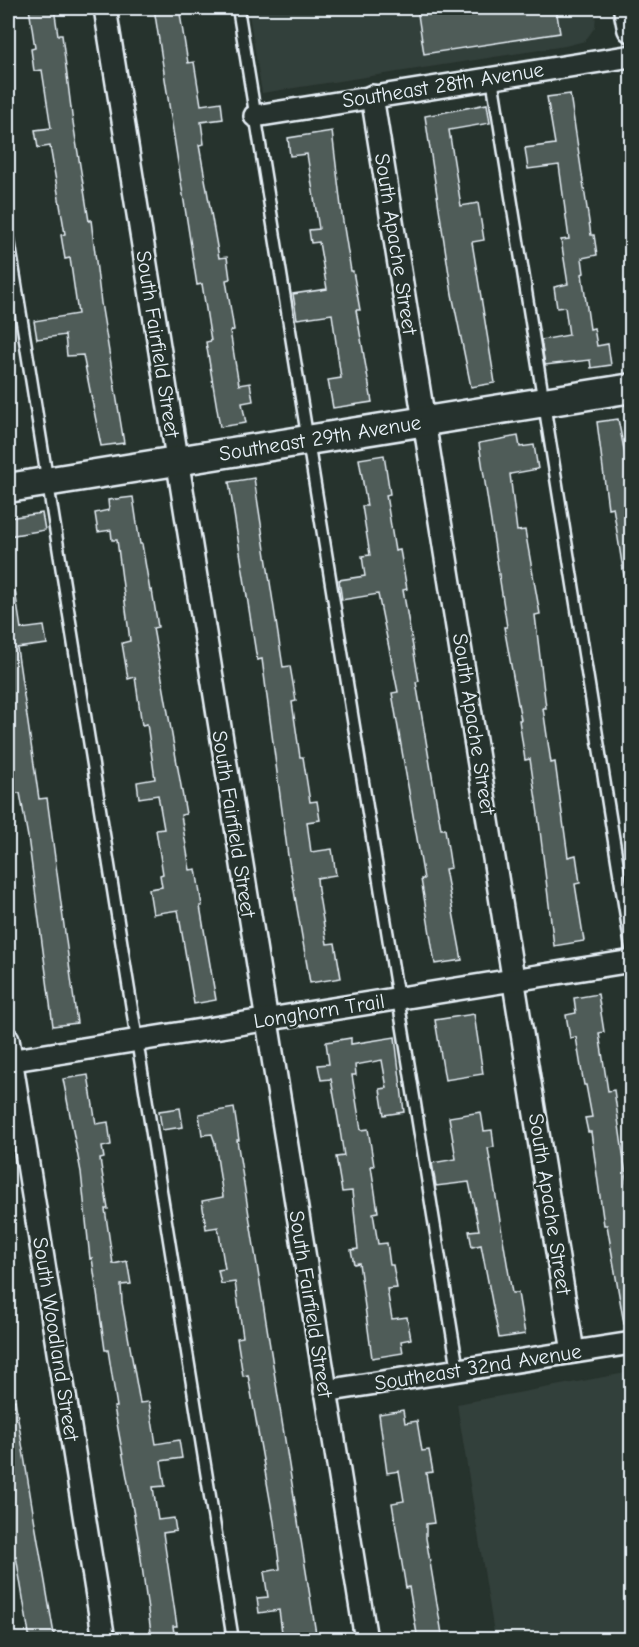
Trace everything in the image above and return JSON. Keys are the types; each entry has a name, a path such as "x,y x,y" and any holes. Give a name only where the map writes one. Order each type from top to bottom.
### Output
{"street":[{"name":"South Fairfield Street","path":"105,8 366,1640"},
{"path":"628,8 632,28"},
{"name":"Southeast 28th Avenue","path":"255,116 632,56"},
{"name":"South Apache Street","path":"372,96 426,421 573,1352"},
{"name":"Southeast 29th Avenue","path":"8,488 632,388"},
{"name":"Longhorn Trail","path":"9,1061 632,961"},
{"name":"South Woodland Street","path":"8,1039 9,1061 104,1640"},
{"name":"Southeast 32nd Avenue","path":"325,1391 632,1343"}],"lane":[{"path":"238,8 458,1370"},
{"path":"492,78 632,954"},
{"path":"8,234 233,1640"}],"shaded area":[{"path":"248,8 594,8 596,15 595,27 585,41 565,46 262,93"},
{"path":"631,1372 631,1639 495,1639 457,1404"}],"building":[{"path":"29,8 54,8 58,35 62,35 72,116 89,221 91,220 101,303 124,443 101,446 83,355 67,356 65,335 37,339 34,321 78,314 70,258 65,259 61,235 65,234 50,146 38,148 35,130 51,128 42,70 34,71 31,49 35,48"},
{"path":"154,8 179,8 188,63 194,62 201,105 221,102 223,119 201,122 204,144 199,145 219,258 227,257 230,279 226,280 234,330 230,331 239,385 250,383 253,401 242,403 246,423 220,427 206,342 211,341 202,284 197,285"},
{"path":"417,8 556,8 560,33 424,54"},
{"path":"570,94 591,235 594,235 597,255 582,258 590,329 594,328 597,346 608,344 611,365 591,368 590,360 545,365 541,340 569,335 565,307 557,308 554,287 568,284 561,240 569,239 559,165 528,169 525,148 555,144 547,97"},
{"path":"487,104 490,123 449,130 461,206 478,203 484,240 472,242 495,383 471,387 452,294 425,116"},
{"path":"332,131 342,215 360,310 356,310 372,402 333,408 328,380 341,378 332,314 297,319 293,294 327,289 319,242 311,243 309,230 319,229 307,154 290,156 288,138"},
{"path":"618,419 632,489 632,575 624,576 613,507 608,508 597,422"},
{"path":"518,436 520,447 534,445 538,469 510,474 517,531 525,530 540,614 535,615 546,708 543,708 551,763 555,762 568,857 576,855 580,883 575,884 584,941 554,946 530,759 525,760 479,443"},
{"path":"384,455 390,494 386,495 395,551 400,550 407,589 403,590 419,681 416,682 441,829 445,829 451,868 445,869 462,960 435,964 421,879 424,879 392,693 398,692 378,594 342,600 339,580 365,576 362,556 370,555 362,506 367,506 359,459"},
{"path":"254,478 283,667 290,666 296,701 292,702 300,757 303,757 310,802 317,801 320,820 307,822 311,852 332,849 336,875 317,878 327,944 335,943 341,978 310,983 288,856 262,659 257,660 229,482"},
{"path":"133,497 140,544 142,544 150,591 152,590 158,627 153,628 186,814 181,815 190,870 196,869 216,1000 194,1004 178,910 153,914 149,889 162,887 160,875 163,874 156,830 164,829 158,795 139,798 137,782 155,779 147,724 142,725 135,677 128,679 122,643 130,641 117,540 112,540 111,530 98,532 95,513 109,510 108,500"},
{"path":"42,513 45,530 8,536 8,518"},
{"path":"15,590 21,629 44,626 47,644 17,648 39,799 47,798 77,1023 53,1026 28,837 20,793 15,793 8,743 8,591"},
{"path":"598,994 604,1032 599,1033 608,1091 614,1090 627,1182 630,1182 632,1189 632,1323 624,1324 607,1225 604,1225 591,1132 588,1132 585,1118 592,1117 586,1085 584,1085 576,1037 570,1038 566,1015 576,1013 574,998"},
{"path":"474,1014 483,1074 445,1080 435,1020"},
{"path":"395,1037 404,1112 384,1115 380,1089 387,1088 382,1060 355,1065 356,1075 352,1075 361,1130 368,1129 374,1166 371,1166 378,1212 373,1213 378,1244 387,1243 390,1265 393,1265 397,1288 387,1289 392,1319 407,1317 411,1339 401,1341 403,1353 372,1358 359,1263 354,1264 351,1250 358,1249 352,1191 342,1192 336,1157 344,1156 331,1079 321,1080 318,1065 329,1064 326,1042 351,1038 351,1044"},
{"path":"88,1075 96,1124 108,1122 111,1145 102,1147 104,1158 100,1159 108,1209 105,1209 113,1264 127,1261 131,1284 121,1285 122,1302 140,1403 149,1402 156,1444 179,1440 182,1458 161,1461 165,1486 153,1487 158,1520 174,1518 176,1531 163,1533 177,1626 173,1626 175,1640 152,1640 138,1537 114,1407 117,1407 108,1350 105,1350 92,1258 90,1259 81,1172 63,1079"},
{"path":"180,1108 183,1127 162,1130 159,1111"},
{"path":"234,1108 239,1140 237,1140 317,1640 283,1640 279,1610 259,1613 257,1598 268,1597 264,1572 280,1569 274,1522 248,1375 243,1376 237,1338 243,1337 235,1282 221,1284 218,1270 225,1269 218,1227 206,1229 202,1201 223,1197 215,1143 212,1134 202,1135 199,1114"},
{"path":"481,1112 484,1131 492,1130 494,1147 488,1148 512,1293 518,1293 525,1334 499,1338 481,1245 472,1247 469,1231 479,1230 469,1182 436,1186 432,1163 456,1159 449,1117"},
{"path":"15,1400 55,1640 30,1640 16,1556 12,1557 8,1530 8,1401"},
{"path":"403,1410 405,1423 417,1421 422,1451 429,1450 433,1472 426,1473 434,1523 426,1524 426,1538 443,1640 418,1640 409,1587 406,1588 392,1503 404,1501 399,1471 387,1473 379,1414"}]}
